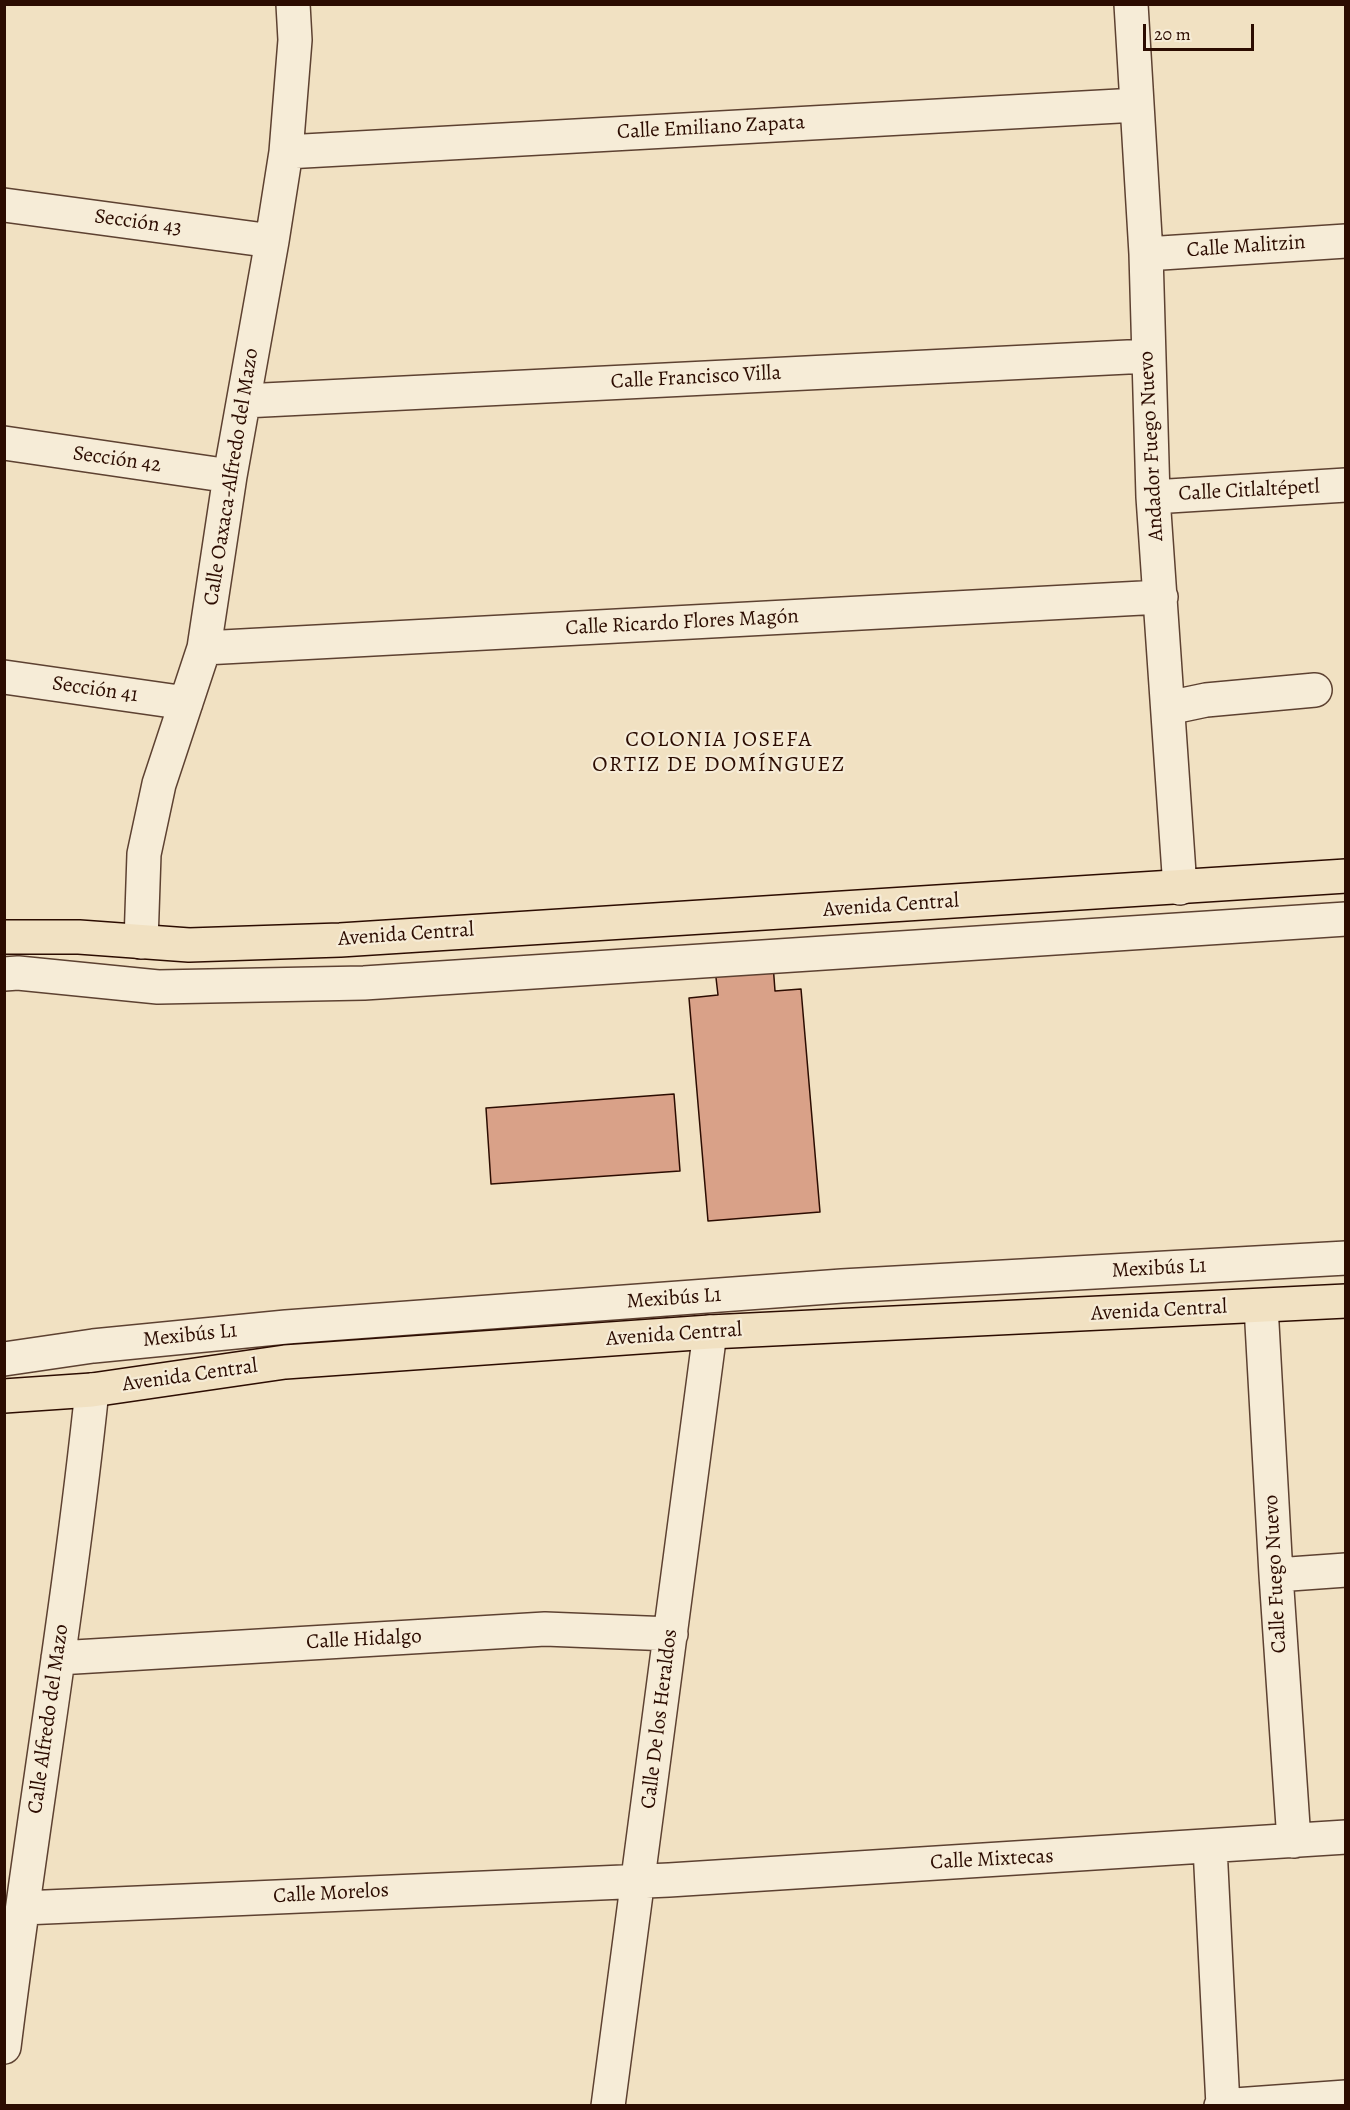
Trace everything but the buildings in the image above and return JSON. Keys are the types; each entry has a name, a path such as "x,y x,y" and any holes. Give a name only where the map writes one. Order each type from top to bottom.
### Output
{"highway":[{"name":"Avenida Central","path":"10,934 189,945 340,940 1346,876"},
{"name":"Avenida Central","path":"4,1396 92,1390 285,1362 710,1332 1346,1301"}],"street":[{"name":"Calle Oaxaca-Alfredo del Mazo","path":"141,942 144,854 159,784 204,648 230,476 272,241 286,152 294,40 293,4"},
{"name":"Andador Fuego Nuevo","path":"1131,4 1146,254 1153,496 1180,888"},
{"name":"Calle Emiliano Zapata","path":"286,152 1137,105"},
{"name":"Sección 43","path":"4,205 272,241"},
{"name":"Calle Malitzin","path":"1146,254 1346,241"},
{"name":"Calle Francisco Villa","path":"244,401 1148,356"},
{"name":"Sección 42","path":"4,443 230,476"},
{"name":"Calle Citlaltépetl","path":"1153,496 1346,485"},
{"name":"Calle Ricardo Flores Magón","path":"204,648 1161,597"},
{"name":"Sección 41","path":"4,677 186,703"},
{"path":"1168,708 1206,700 1315,690"},
{"path":"4,974 158,987 364,983 1346,919"},
{"name":"Mexibús L1","path":"4,1359 93,1346 286,1326 842,1286 1346,1258"},
{"name":"Calle Fuego Nuevo","path":"1262,1306 1276,1575 1294,1841"},
{"name":"Calle De los Heraldos","path":"608,2106 710,1332"},
{"name":"Calle Alfredo del Mazo","path":"4,2047 10,1950 23,1908 92,1390"},
{"path":"1276,1575 1346,1570"},
{"name":"Calle Hidalgo","path":"58,1658 545,1629 671,1634"},
{"name":"Calle Mixtecas","path":"639,1880 1346,1837"},
{"path":"1210,1847 1222,2106 1346,2097"},
{"name":"Calle Morelos","path":"23,1908 639,1880"}],"district":[{"name":"COLONIA JOSEFA ORTIZ DE DOMÍNGUEZ","path":"719,754"}]}
